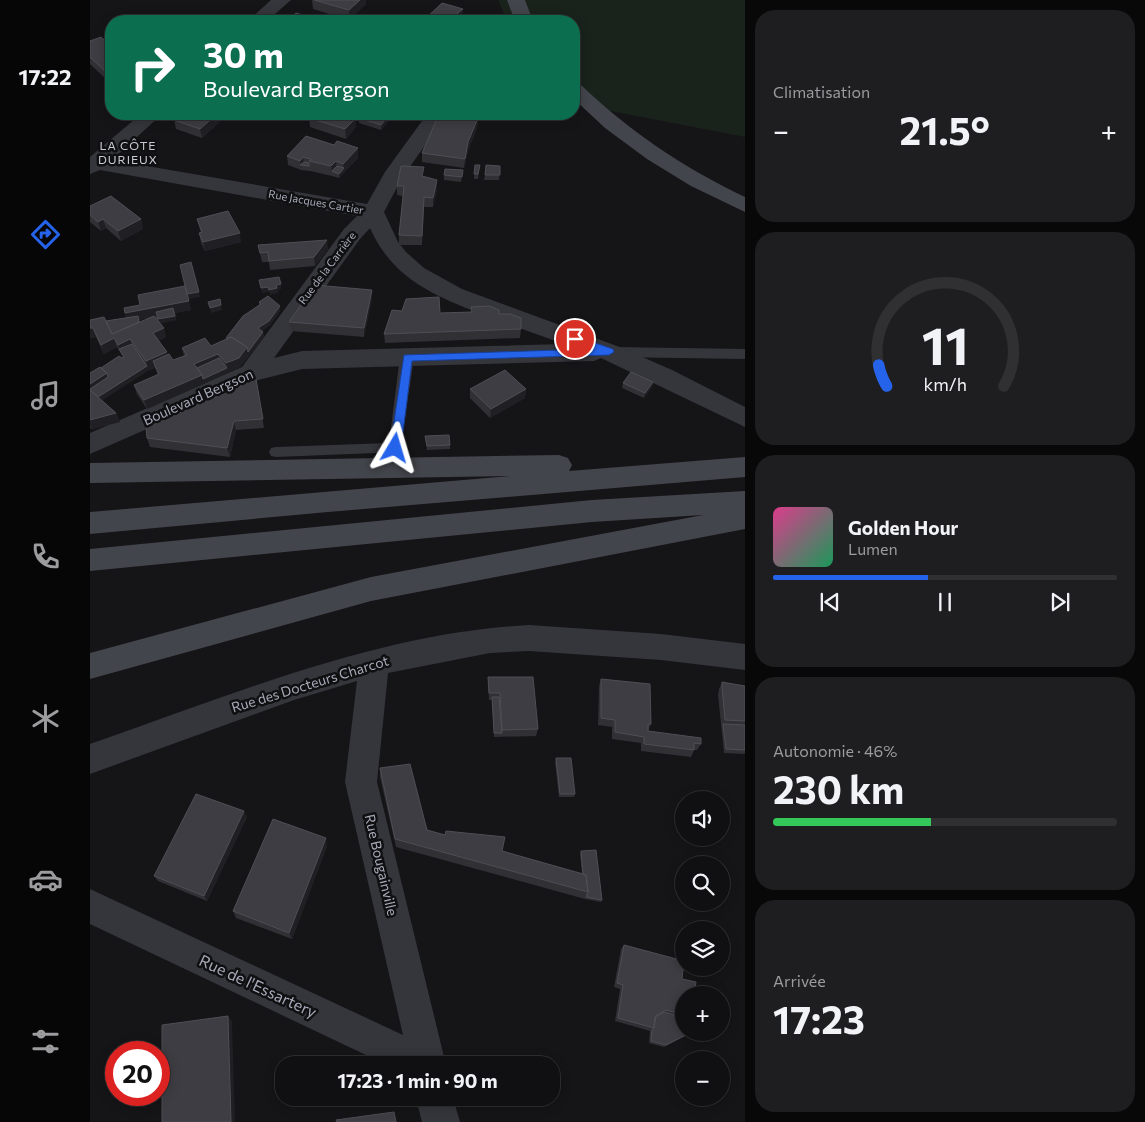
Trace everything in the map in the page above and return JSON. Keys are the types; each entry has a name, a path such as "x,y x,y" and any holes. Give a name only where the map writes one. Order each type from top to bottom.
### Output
{"main road":[{"path":"516,0 522,15"},
{"path":"580,95 593,108 646,148 706,186 745,205"},
{"path":"90,473 745,462"},
{"path":"90,523 328,501 745,468"},
{"path":"90,560 592,511 745,502"},
{"path":"90,666 371,589 745,518"}],"street":[{"path":"265,15 282,0"},
{"path":"93,165 145,120"},
{"name":"Rue de la Carrière","path":"250,373 352,234 372,212 392,177 433,120"},
{"name":"Rue Jacques Cartier","path":"93,165 372,212 388,245 416,273 454,295 609,352 662,376 745,418"},
{"name":"Boulevard Bergson","path":"92,441 250,373 302,360 609,352"},
{"name":"Rue des Docteurs Charcot","path":"90,759 294,686 374,662 490,640 529,638 661,646 745,657"},
{"name":"Rue Bougainville","path":"374,662 361,782 425,1056"},
{"name":"Rue de l'Essartery","path":"90,906 408,1056"},
{"path":"437,1106 441,1122"}],"lane":[{"path":"609,352 745,354"},
{"path":"276,452 395,448 407,357"}],"shaded area":[{"path":"498,0 745,0 745,137 580,105 580,15 504,15"}],"building":[{"path":"314,0 360,0 349,10"},
{"path":"442,3 463,9 456,15 429,15"},
{"path":"101,37 105,41 105,71 90,57 90,41"},
{"path":"174,120 210,120 200,129"},
{"path":"316,120 354,120 345,129"},
{"path":"365,120 385,120 381,125"},
{"path":"436,120 477,120 468,142 465,159 422,153"},
{"path":"306,136 334,145 337,141 358,148 343,164 336,161 331,166 309,161 311,159 303,157 300,161 287,156"},
{"path":"304,162 309,163 309,166 300,165"},
{"path":"475,165 480,165 478,174 474,174"},
{"path":"486,165 500,166 500,175 485,175"},
{"path":"337,166 344,168 339,174 332,171"},
{"path":"401,166 424,167 422,176 437,180 433,198 424,197 422,236 399,235 404,186 397,186"},
{"path":"445,169 463,170 462,177 444,175"},
{"path":"111,196 141,219 118,231 103,219 98,222 90,215 90,206"},
{"path":"228,211 240,233 203,242 199,233 202,232 197,219"},
{"path":"327,240 314,257 269,261 268,252 260,253 258,245"},
{"path":"191,262 199,292 187,294 180,265"},
{"path":"279,277 281,284 276,285 277,288 269,290 268,287 261,288 259,280"},
{"path":"315,285 372,290 364,328 289,322"},
{"path":"185,286 189,301 125,313 124,308 140,305 138,295"},
{"path":"268,296 280,306 269,321 258,328 263,332 248,352 247,347 231,337 226,338 243,316 261,304 259,302"},
{"path":"439,297 440,313 472,312 471,307 489,306 499,310 499,314 510,314 521,318 521,329 384,334 392,310 402,311 406,299"},
{"path":"220,299 221,305 210,308 208,302"},
{"path":"173,308 175,316 158,319 156,312"},
{"path":"138,316 139,322 112,334 106,321"},
{"path":"154,316 164,328 153,333 167,352 146,361 130,339 118,345 114,338 101,345 93,328 90,328 90,320 104,317 112,334"},
{"path":"231,337 247,347 239,358 226,363 218,354 194,364 202,375 144,400 134,385 159,374 153,361 169,354 173,360 187,355 182,348 205,338 211,346"},
{"path":"132,344 147,366 98,397 90,389 108,377 107,373 101,368 119,356 124,357 119,349"},
{"path":"219,358 227,368 203,379 197,368"},
{"path":"100,367 107,373 90,384 90,373"},
{"path":"505,370 526,389 491,409 470,389"},
{"path":"631,372 653,382 645,393 623,383"},
{"path":"256,379 263,419 234,421 227,448 147,438 146,428"},
{"path":"90,390 116,413 90,420"},
{"path":"449,435 450,445 427,446 425,436"},
{"path":"488,677 533,677 538,729 502,730 500,693 489,693"},
{"path":"601,679 650,684 651,724 648,724 648,731 701,738 701,744 694,743 694,750 644,744 644,737 615,732 615,720 601,718"},
{"path":"722,682 745,686 745,721 725,720"},
{"path":"492,697 499,697 502,733 494,733"},
{"path":"723,724 745,725 745,750 726,749"},
{"path":"556,758 571,758 575,794 560,794"},
{"path":"410,764 427,830 445,835 446,831 505,837 502,851 586,875 588,892 395,839 380,768"},
{"path":"196,794 244,811 204,896 154,876"},
{"path":"273,819 326,838 289,933 233,911"},
{"path":"596,850 602,900 586,897 588,892 586,875 583,874 581,851"},
{"path":"624,945 675,959 675,976 682,976 682,979 696,982 695,986 675,986 675,1012 666,1010 656,1016 654,1028 618,1018 623,985 617,983"},
{"path":"664,1012 675,1015 675,1040 666,1045 651,1041 655,1017"},
{"path":"228,1016 231,1122 162,1122 162,1106 170,1106 170,1041 162,1041 162,1025"},
{"path":"394,1112 396,1122 337,1122 336,1120"}],"district":[{"name":"LA CÔTE DURIEUX","path":"128,153"}],"route":[{"path":"395,448 407,357 609,352 575,339"}]}
